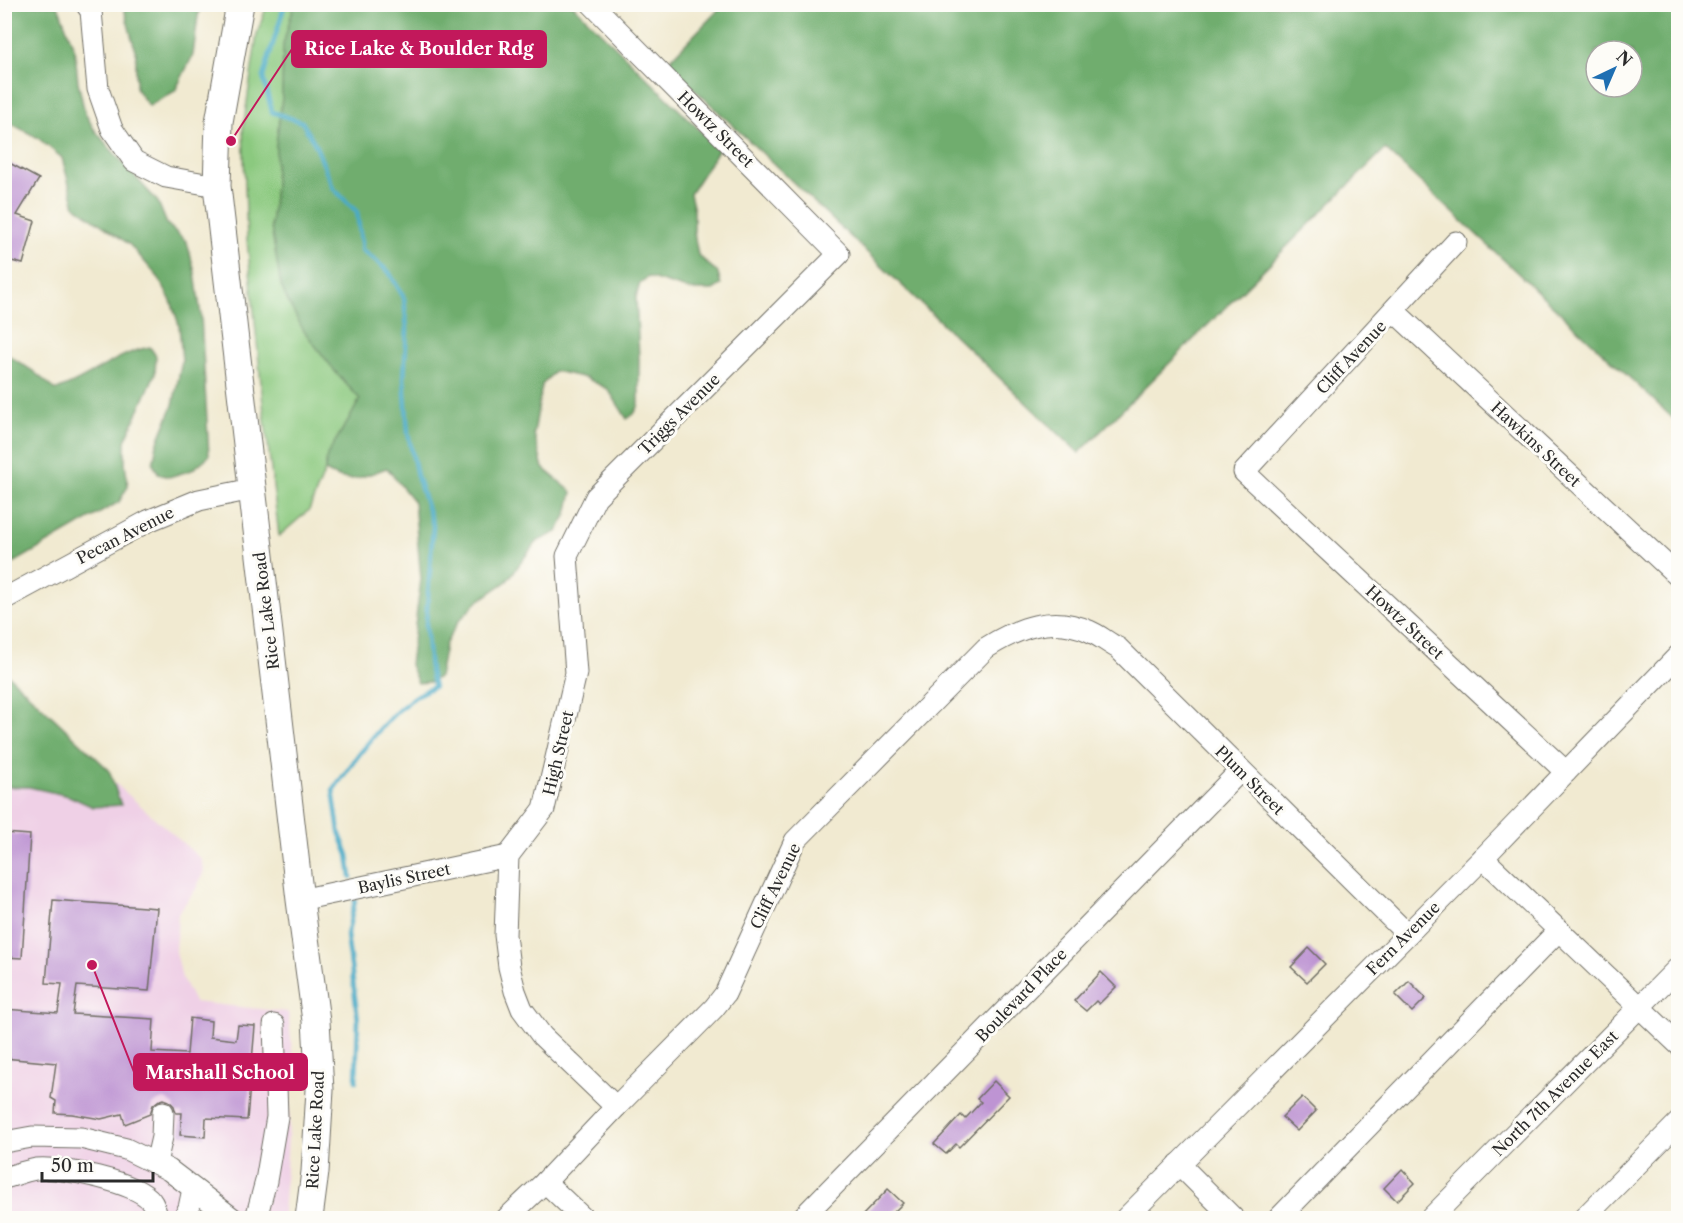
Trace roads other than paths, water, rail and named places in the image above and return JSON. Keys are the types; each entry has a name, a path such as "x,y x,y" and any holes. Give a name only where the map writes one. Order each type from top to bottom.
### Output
{"main road":[{"name":"Rice Lake Road","path":"240,4 219,122 217,186 316,1021 320,1090 315,1172 309,1218"}],"street":[{"path":"86,4 91,11 98,89 112,129 134,161 166,177 217,186"},
{"name":"Howtz Street","path":"592,4 839,254"},
{"name":"Cliff Avenue","path":"1244,472 1456,242"},
{"name":"Triggs Avenue","path":"571,599 567,556 596,497 839,254"},
{"name":"Hawkins Street","path":"1394,311 1678,576"},
{"name":"Howtz Street","path":"1244,472 1566,772"},
{"name":"Pecan Avenue","path":"4,599 148,521 199,500 252,489"},
{"name":"High Street","path":"508,856 544,809 576,673 571,599"},
{"name":"Cliff Avenue","path":"507,1218 714,1008 725,994 795,841 986,648 1007,634 1030,626 1054,622 1090,631"},
{"name":"Plum Street","path":"1090,631 1118,648 1407,934"},
{"name":"Fern Avenue","path":"1126,1218 1483,858 1678,656"},
{"name":"Boulevard Place","path":"802,1218 1240,771"},
{"path":"508,856 504,935 515,992 522,1009 542,1036 616,1107"},
{"name":"Baylis Street","path":"300,900 508,856"},
{"path":"1483,858 1678,1044"},
{"path":"1279,1218 1559,930"},
{"name":"North 7th Avenue East","path":"1431,1218 1678,968"},
{"path":"256,1218 266,1181 277,1117 274,1025"},
{"path":"156,1163 162,1137 163,1112"},
{"path":"1584,1218 1678,1123"},
{"path":"4,1142 32,1137 81,1138 126,1149 169,1170 232,1218"},
{"path":"1179,1164 1233,1218"},
{"path":"4,1178 22,1172 47,1169 91,1176 129,1187 150,1199 157,1218"},
{"path":"545,1182 583,1218"},
{"path":"184,1218 189,1208 193,1189"}],"waterway":[{"path":"285,4 263,77 272,112 302,122 315,144 333,188 357,212 362,250 389,272 404,298 407,329 404,378 408,433 417,476 433,525 426,624 430,671 434,687 419,694 391,717 333,790 339,832 348,855 351,877"},
{"path":"355,901 347,935 358,1020 356,1081"}],"place":[{"name":"Rice Lake & Boulder Rdg","path":"231,141"},
{"name":"Marshall School","path":"92,965"}]}
